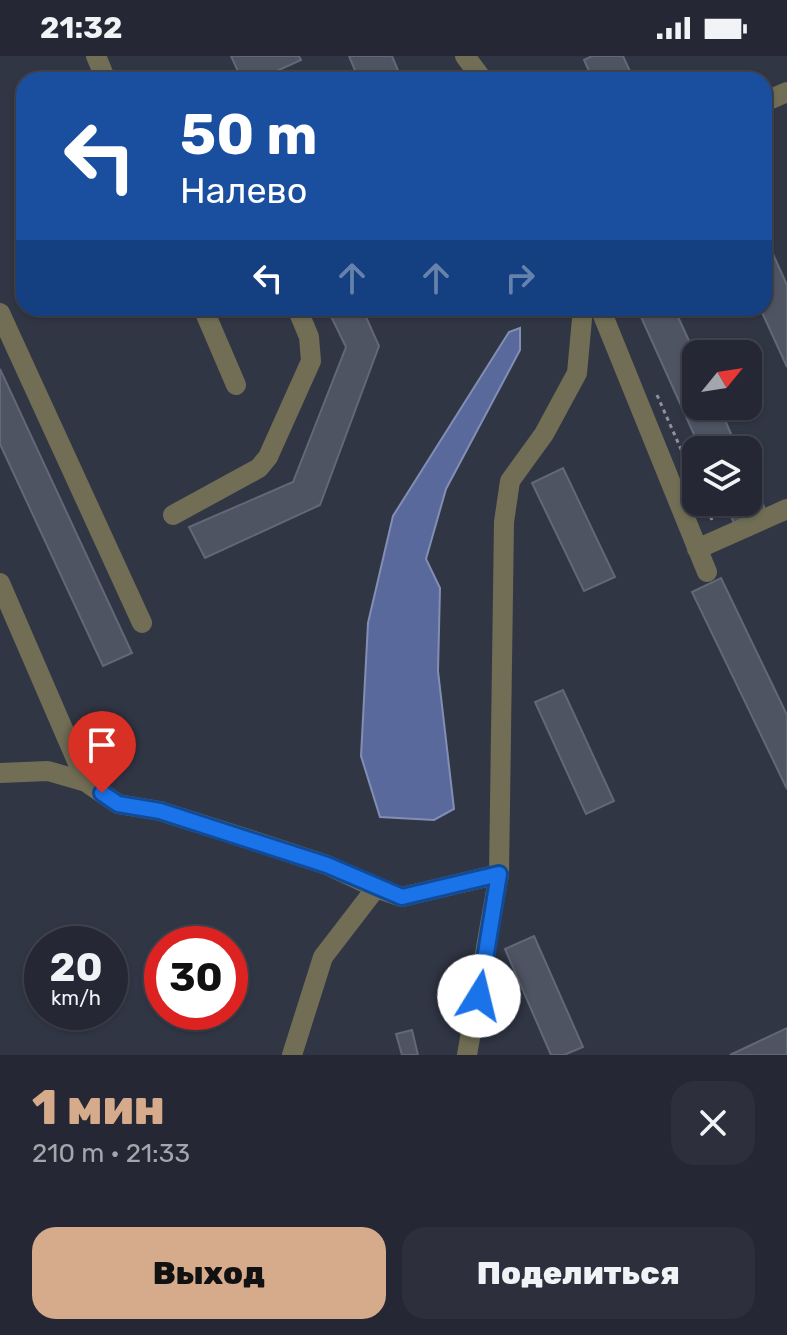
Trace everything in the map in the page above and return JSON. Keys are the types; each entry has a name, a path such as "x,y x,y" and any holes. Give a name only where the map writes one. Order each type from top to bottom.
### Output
{"street":[{"path":"0,313 142,623"},
{"path":"206,316 236,385"},
{"path":"173,515 259,468 268,457 311,361 309,337 300,316"},
{"path":"467,1055 499,874 504,522 510,481 544,434 577,373 582,316"},
{"path":"603,316 707,572"},
{"path":"697,549 787,509"},
{"path":"0,583 86,782"},
{"path":"0,773 48,771 86,782 118,804 160,811 248,839 327,865 402,897 499,874"},
{"path":"292,1055 323,957 376,888"}],"water":[{"path":"520,328 520,350 446,489 426,559 440,588 438,671 454,809 434,820 380,817 361,756 368,623 393,516 509,332"}],"building":[{"path":"231,56 299,56 301,60 275,72 238,72"},
{"path":"349,56 392,56 399,72 356,72"},
{"path":"592,56 623,56 630,72 589,72 584,60"},
{"path":"772,252 787,285 787,367 764,316 772,316"},
{"path":"331,316 366,316 379,346 320,505 205,558 189,527 293,482 346,347"},
{"path":"641,316 678,316 689,340 682,340 682,408"},
{"path":"0,369 132,653 103,666 0,444"},
{"path":"687,420 725,420 732,436 695,436"},
{"path":"563,468 615,577 584,591 532,483"},
{"path":"731,516 750,516 734,523"},
{"path":"721,578 787,715 787,789 692,592"},
{"path":"563,690 614,801 586,814 535,702"},
{"path":"534,936 583,1047 564,1055 551,1055 505,949"},
{"path":"787,1028 787,1055 730,1055"},
{"path":"412,1030 418,1055 402,1055 396,1034"}],"route":[{"path":"102,793 118,804 160,811 327,865 402,897 499,874 479,996"}]}
